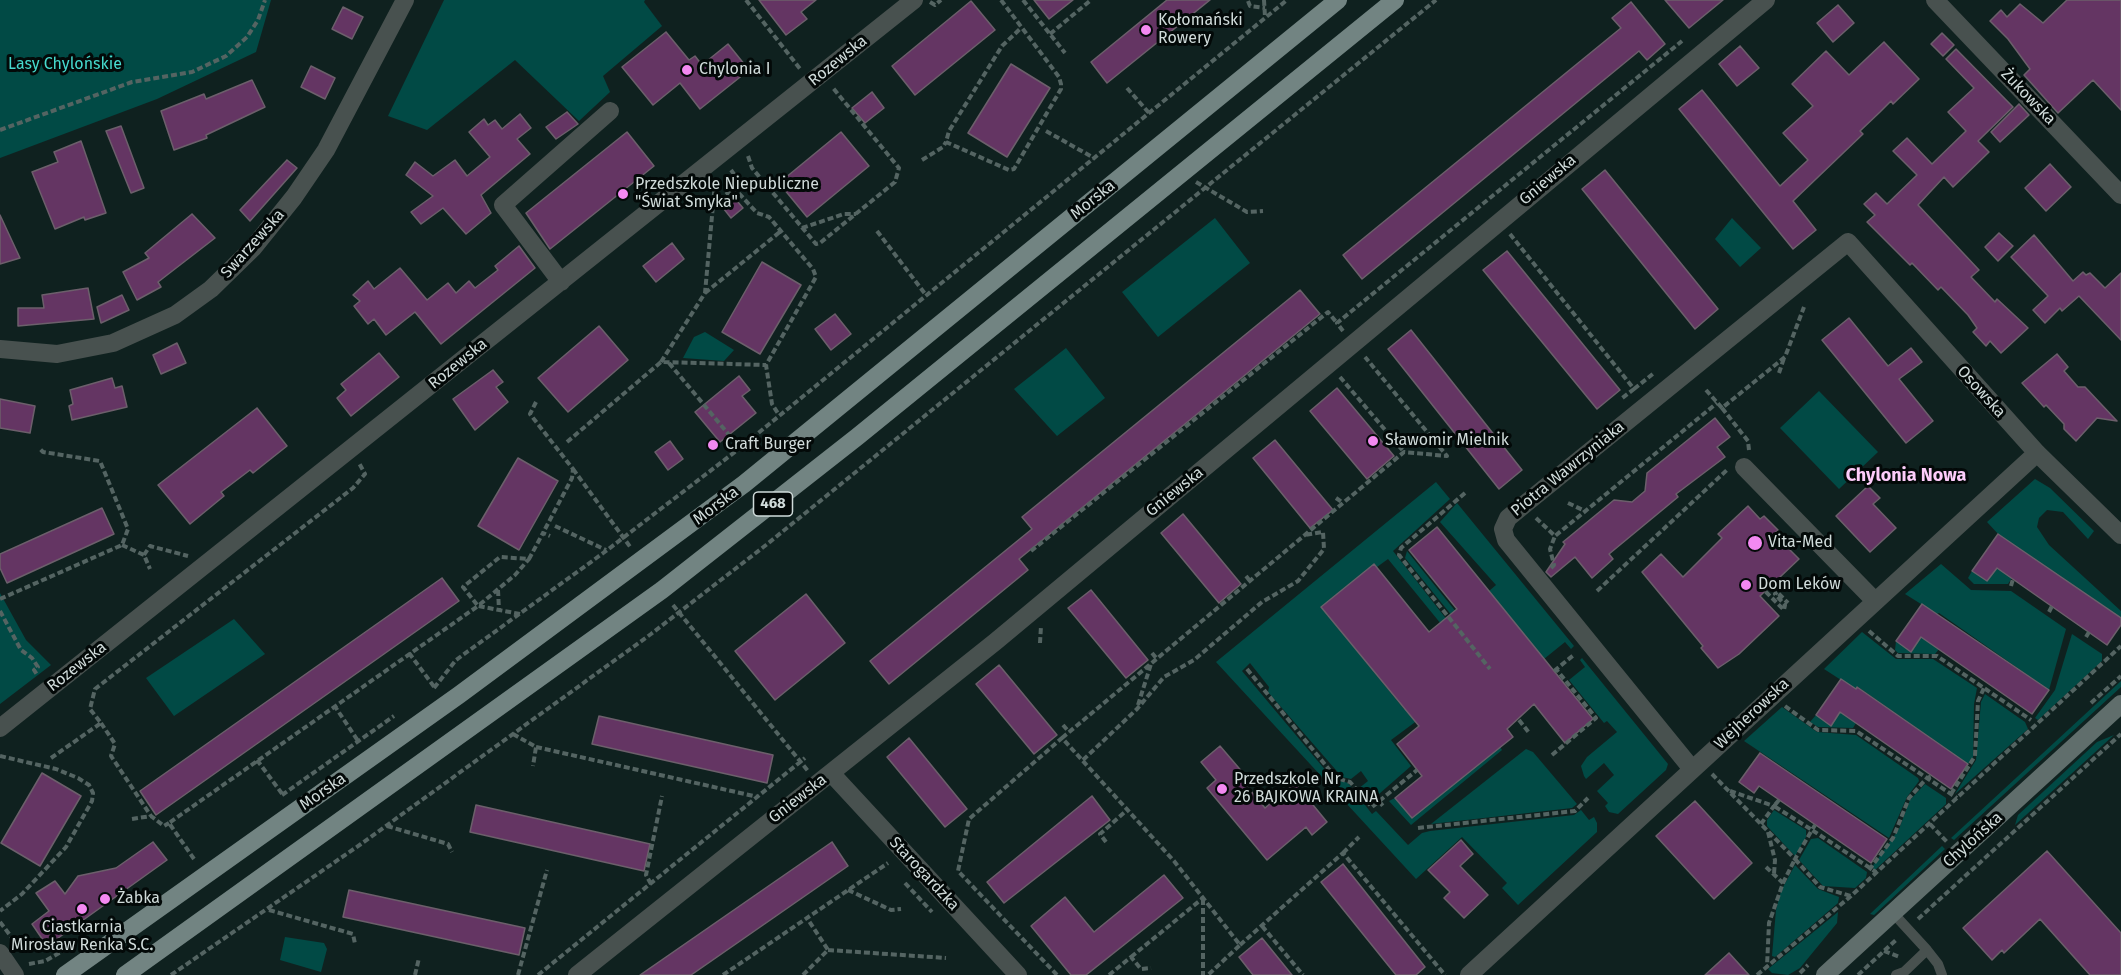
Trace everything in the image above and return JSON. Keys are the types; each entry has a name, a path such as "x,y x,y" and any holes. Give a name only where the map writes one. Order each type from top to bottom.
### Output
{"main road":[{"name":"Morska","path":"65,975 459,695 700,518 1338,0"},
{"name":"Morska","path":"125,975 503,707 663,590 848,444 1395,0"}],"street":[{"name":"Swarzewska","path":"0,349 57,354 113,343 175,315 211,289 253,248 294,197 326,150 405,0"},
{"name":"Rozewska","path":"0,728 914,0"},
{"name":"Gniewska","path":"577,975 995,642 1766,0"},
{"name":"Żukowska","path":"1935,0 2121,195"},
{"path":"561,282 503,206 610,111"},
{"name":"Osowska","path":"1848,242 2037,453 2121,535"},
{"name":"Piotra Wawrzyniaka","path":"1701,770 1506,540 1503,529 1508,518 1848,242"},
{"name":"Wejherowska","path":"1469,975 1701,770 1875,600 2037,453"},
{"path":"1739,463 1875,600"},
{"name":"Chylońska","path":"1825,975 2121,704"},
{"name":"Starogardzka","path":"831,773 1018,975"},
{"path":"0,953 15,975"}],"lane":[{"path":"1893,913 1927,950 1938,964 1942,975"},
{"path":"1896,975 1904,972 1927,950"}],"path":[{"path":"0,130 132,82 192,72 226,56 247,37 258,20 265,0"},
{"path":"746,0 801,71"},
{"path":"946,142 1003,169 1014,169 1061,89 1062,84 1001,0"},
{"path":"1023,0 1065,53"},
{"path":"1050,34 1091,0"},
{"path":"1264,0 1265,18"},
{"path":"1248,1 1250,6 1265,8"},
{"path":"425,694 435,688 456,660 606,551 740,448 1285,1"},
{"path":"922,160 944,147 949,131 1002,46 1021,28"},
{"path":"1337,323 1682,41"},
{"path":"749,155 748,161 752,168 816,244 820,243 895,182 899,168 833,88"},
{"path":"1127,88 1149,113"},
{"path":"1046,131 1094,158"},
{"path":"705,293 713,184 739,163"},
{"path":"712,206 734,188 736,177 731,170"},
{"path":"1193,180 1205,190 1247,212 1263,211"},
{"path":"734,188 757,213 768,217 781,231 813,269 816,277 766,365 772,404 779,415"},
{"path":"802,228 844,214 856,214"},
{"path":"567,442 661,362 705,293 781,231"},
{"path":"878,231 926,295"},
{"path":"1507,231 1634,389 1617,403"},
{"path":"1779,372 1804,307"},
{"path":"1031,551 1328,312 1447,456 1404,452 1335,371"},
{"path":"1722,408 1785,357"},
{"path":"661,362 766,365"},
{"path":"669,362 740,448"},
{"path":"1598,591 1739,463 1749,450 1748,441 1706,390"},
{"path":"536,402 530,414 623,537"},
{"path":"1554,565 1550,549 1556,537 1717,403"},
{"path":"0,599 122,545 128,529 100,461 43,452 39,448"},
{"path":"1057,975 958,871 969,819 1069,732 1404,452"},
{"path":"357,458 365,474 352,488 95,689 90,709 115,744 111,756 151,816 164,826 498,590 529,559 572,478 573,469"},
{"path":"1465,493 1401,548 1399,555 1490,669"},
{"path":"1336,498 1343,503"},
{"path":"1568,503 1585,511"},
{"path":"1542,525 1556,537"},
{"path":"555,526 606,551"},
{"path":"1083,761 1137,709 1164,677 1194,660 1262,602 1298,581 1324,549 1323,532 1305,535"},
{"path":"543,533 550,536"},
{"path":"122,545 144,555 150,569"},
{"path":"144,555 150,546 192,557"},
{"path":"521,614 478,606 463,587 501,557 529,559"},
{"path":"1246,576 1250,581"},
{"path":"2011,586 2013,579"},
{"path":"1777,592 1775,594 1785,606 1784,610 1761,587 1765,580 1777,592 1788,603"},
{"path":"498,590 499,610"},
{"path":"2049,612 2052,606"},
{"path":"0,610 21,650 32,658 38,667 34,670 40,679"},
{"path":"678,612 800,763"},
{"path":"1864,627 1899,656 1937,656 2031,720"},
{"path":"1761,974 1851,896 2121,646"},
{"path":"1552,755 1596,718 1555,670 1580,650"},
{"path":"1937,656 1941,651"},
{"path":"410,653 435,688"},
{"path":"1152,653 1157,659"},
{"path":"1137,709 1152,663"},
{"path":"1247,669 1336,778 1350,782 1372,807 1417,770"},
{"path":"1974,681 1977,676"},
{"path":"1951,794 1975,756 1978,701 1984,688"},
{"path":"2011,706 2014,701"},
{"path":"1782,704 1818,730 1856,731 1957,798"},
{"path":"334,705 358,741"},
{"path":"274,801 396,714"},
{"path":"1519,720 1530,734"},
{"path":"51,758 101,723"},
{"path":"1063,725 1069,732"},
{"path":"1856,731 1859,725"},
{"path":"513,734 536,747 758,797"},
{"path":"1858,975 2121,734"},
{"path":"1062,738 1203,898 1240,945"},
{"path":"533,766 536,747"},
{"path":"1892,755 1895,750"},
{"path":"0,756 56,768 89,785 93,793 92,801 66,847 22,894 0,910"},
{"path":"538,975 805,758"},
{"path":"257,760 283,795"},
{"path":"1701,770 1730,791 1820,887 1851,896"},
{"path":"1869,870 1893,838 1909,798 1927,778 1933,776"},
{"path":"1730,791 1774,806 1869,870 1876,872"},
{"path":"651,884 646,875 662,796"},
{"path":"1418,828 1575,811 1588,798"},
{"path":"1761,824 1779,800"},
{"path":"1379,801 1383,806"},
{"path":"1106,842 1100,834 1127,810"},
{"path":"132,819 151,816"},
{"path":"169,823 194,859"},
{"path":"1767,967 1769,923 1783,883 1815,825"},
{"path":"386,826 448,844 452,852"},
{"path":"1768,831 1775,860 1774,874"},
{"path":"1205,975 1359,837"},
{"path":"1849,855 1852,850"},
{"path":"185,865 203,852"},
{"path":"1343,853 1445,975"},
{"path":"724,975 887,862 894,871"},
{"path":"1766,867 1783,883"},
{"path":"518,975 547,870"},
{"path":"902,879 940,921"},
{"path":"847,890 891,910 901,909"},
{"path":"1109,975 1203,898"},
{"path":"1203,898 1205,975"},
{"path":"268,910 353,934 355,944"},
{"path":"807,918 828,950"},
{"path":"1262,926 1303,975"},
{"path":"31,963 45,962 74,944"},
{"path":"803,975 828,950 946,958"},
{"path":"1131,957 1146,975"},
{"path":"415,975 419,958"},
{"path":"1142,969 1151,968"}],"green space":[{"name":"Lasy Chylońskie","path":"0,0 271,0 256,52 157,99 0,158"},
{"path":"444,0 645,0 644,2 662,26 603,76 610,92 579,121 515,60 427,130 388,116"},
{"path":"1215,218 1250,263 1158,337 1122,292"},
{"path":"1732,218 1761,248 1740,267 1715,239"},
{"path":"705,332 734,350 724,361 683,358 694,337"},
{"path":"1066,348 1105,398 1057,436 1014,389"},
{"path":"1819,391 1878,452 1839,489 1780,428"},
{"path":"2035,479 2050,488 2094,531 2088,539 2063,512 2047,510 2039,518 2037,527 2049,545 2121,611 2121,618 2000,536 1987,522"},
{"path":"1436,482 1450,499 1393,551 1480,662 1468,657 1388,559 1377,567 1374,564 1321,607 1404,709 1441,680 1453,694 1391,740 1411,766 1371,801 1367,799 1358,789 1368,781 1361,771 1351,779 1342,777 1268,692 1269,687 1250,663 1242,671 1332,778 1348,783 1372,814 1376,811 1408,845 1422,833 1430,831 1574,815 1581,810 1589,820 1594,817 1597,832 1518,905 1502,888 1507,883 1462,837 1416,879 1216,662"},
{"path":"1457,503 1574,646 1571,649 1565,642 1544,659 1489,591 1496,585 1440,522"},
{"path":"1407,551 1519,690 1515,693 1405,558"},
{"path":"1941,564 1971,590 2011,591 2066,629 2049,690 1939,613 1937,614 1905,594"},
{"path":"1997,568 2012,578 2008,584 1974,584 1968,578 1972,571 1987,581"},
{"path":"0,593 26,640 51,665 0,704"},
{"path":"234,619 265,654 174,716 146,678"},
{"path":"1862,632 1896,659 1933,659 1977,688 1974,704 1973,758 1968,764 1858,687 1855,689 1824,669"},
{"path":"2072,634 2102,654 2102,661 2038,720 2035,718 2055,690"},
{"path":"1921,637 1939,649 1935,654 1898,653 1895,650 1896,641 1911,651"},
{"path":"1582,658 1668,764 1666,770 1618,814 1609,812 1605,806 1608,803 1597,791 1614,775 1604,763 1586,779 1581,766 1587,757 1617,732 1607,721 1604,723 1569,680 1585,667 1580,660"},
{"path":"2121,681 2121,687 1954,840 1951,838"},
{"path":"1985,694 2025,722 2028,729 1955,794 1976,760 1981,702"},
{"path":"1782,707 1817,732 1856,735 1918,778 1919,781 1907,797 1889,838 1744,741"},
{"path":"1840,712 1856,723 1853,728 1818,727 1810,722 1816,715 1831,726"},
{"path":"2114,735 2015,825 2018,815 2097,742"},
{"path":"1500,747 1502,750 1411,825 1389,801 1395,798 1412,818"},
{"path":"1526,749 1533,752 1577,804 1572,808 1431,824"},
{"path":"1925,784 1946,798 1946,804 1875,870 1872,867 1899,829 1910,800"},
{"path":"1774,810 1806,830 1806,837 1795,856 1767,826 1767,820"},
{"path":"1818,838 1867,872 1866,878 1855,888 1823,886 1799,860 1811,839"},
{"path":"1942,846 1945,849 1874,915 1870,914"},
{"path":"1795,865 1818,889 1839,897 1838,903 1775,957 1772,956 1776,910 1781,891"},
{"path":"1838,912 1837,923 1800,968 1788,975 1772,973 1768,969"},
{"path":"285,937 324,943 327,949 321,972 280,960"}],"building":[{"path":"759,0 816,0 801,12 807,19 786,35"},
{"path":"1034,0 1073,0 1049,19"},
{"path":"1167,0 1210,0 1107,83 1091,62"},
{"path":"1665,0 1723,0 1689,28"},
{"path":"2067,0 2121,0 2121,110 2093,80 2058,113 2024,75 2030,69 2008,39 1990,21 2001,10 2007,17 2020,4 2043,23"},
{"path":"971,1 995,30 915,95 892,66"},
{"path":"1631,2 1665,44 1647,60 1639,51 1362,279 1343,255 1621,28 1612,18"},
{"path":"1838,5 1854,23 1833,42 1817,23"},
{"path":"343,7 363,17 352,39 332,29"},
{"name":"Chylonia I","path":"666,32 689,60 695,56 702,65 728,44 749,70 700,109 680,83 653,105 622,67"},
{"path":"1942,33 1954,45 1943,56 1931,44"},
{"path":"1884,42 1919,79 1893,104 1891,101 1860,131 1863,134 1793,201 1816,230 1793,249 1679,109 1702,90 1780,186 1808,160 1783,133 1813,106 1792,84 1826,51 1849,75"},
{"path":"1740,46 1759,68 1737,86 1719,64"},
{"path":"1956,49 2013,107 1978,141 1989,152 1953,187 1944,177 1918,205 1979,270 1971,277 1995,302 1997,299 2028,328 2001,353 1990,341 1986,346 1973,332 1977,328 1968,315 1941,287 1938,290 1912,263 1910,265 1867,222 1875,215 1864,204 1876,193 1887,204 1917,175 1893,151 1907,138 1932,164 1966,131 1948,112 1974,88 1946,59"},
{"path":"1011,64 1050,88 1007,157 968,133"},
{"path":"311,66 335,78 325,99 301,87"},
{"path":"252,80 265,107 206,135 207,138 174,150 161,111 204,94 206,99"},
{"path":"872,92 884,108 865,123 852,108"},
{"path":"2019,104 2029,115 2000,142 1991,132"},
{"path":"567,112 578,124 556,139 546,127"},
{"path":"520,114 531,128 517,139 530,154 481,195 491,213 466,234 443,208 421,224 411,212 433,196 406,175 415,162 433,176 455,160 467,176 490,157 469,132 484,119 488,125 495,120 502,129"},
{"path":"121,126 144,188 131,193 106,131"},
{"path":"627,132 654,166 550,249 526,213"},
{"path":"841,132 869,166 807,217 779,183"},
{"path":"81,141 106,213 85,220 84,217 55,229 32,172 58,162 54,152"},
{"path":"287,160 297,168 250,221 240,210"},
{"path":"2050,164 2071,187 2046,211 2025,188"},
{"path":"1605,170 1718,309 1695,329 1582,189"},
{"path":"732,195 743,208 731,218 720,204"},
{"path":"192,214 215,238 158,282 161,287 137,300 123,272 149,258 145,253"},
{"path":"0,215 20,258 0,264"},
{"path":"1999,233 2013,246 1998,261 1985,247"},
{"path":"2034,235 2073,281 2083,272 2086,275 2090,273 2105,288 2121,273 2121,340 2079,296 2062,311 2060,308 2045,323 2033,310 2048,296 2011,257"},
{"path":"672,243 684,259 656,282 643,266"},
{"path":"519,246 535,268 441,344 415,312 386,335 374,319 368,324 354,306 360,301 353,295 368,281 374,289 400,268 427,300 448,283 456,293 469,281 475,288 498,270 495,266"},
{"path":"1507,251 1620,390 1597,409 1483,270"},
{"path":"762,262 801,285 760,354 722,332"},
{"path":"88,288 94,319 18,326 18,308 44,308 42,295"},
{"path":"1300,290 1320,314 1019,559 1028,570 889,684 870,661 1032,529 1022,517"},
{"path":"122,295 129,310 101,323 97,307"},
{"path":"835,314 851,334 831,350 815,329"},
{"path":"1849,318 1888,366 1911,348 1922,362 1899,379 1933,421 1906,443 1822,340"},
{"path":"599,326 628,360 568,412 538,378"},
{"path":"1411,330 1522,470 1499,489 1388,349"},
{"path":"177,343 186,363 161,374 153,355"},
{"path":"379,353 399,377 351,416 337,398 346,390 341,384"},
{"path":"2057,354 2068,367 2064,371 2078,387 2085,387 2117,421 2097,418 2076,441 2064,429 2064,424 2046,405 2044,407 2022,383"},
{"path":"493,370 503,382 496,387 508,402 475,430 453,399"},
{"path":"739,376 750,390 742,396 756,413 720,442 695,412"},
{"path":"112,378 115,388 122,386 127,407 72,420 69,406 73,404 70,390"},
{"path":"1337,388 1394,456 1367,479 1310,411"},
{"path":"0,399 35,406 30,433 0,428"},
{"path":"257,408 287,446 253,473 250,470 221,492 224,496 190,524 158,485"},
{"path":"1715,418 1730,437 1717,447 1725,457 1676,494 1678,497 1609,554 1613,559 1592,578 1575,557 1551,577 1546,572 1565,544 1563,542 1614,500 1632,502 1645,491 1647,473"},
{"path":"1275,440 1333,510 1310,528 1253,458"},
{"path":"670,441 683,459 668,470 655,452"},
{"path":"518,458 558,481 519,550 478,526"},
{"path":"1868,486 1880,498 1873,504 1896,528 1870,552 1836,516"},
{"path":"1748,506 1760,519 1764,516 1778,530 1774,534 1799,559 1760,596 1779,616 1739,654 1718,668 1701,648 1703,646 1642,572 1661,554 1683,577 1722,538 1718,534"},
{"path":"102,508 114,534 7,583 0,568 0,554"},
{"path":"1183,514 1241,584 1219,603 1161,533"},
{"path":"1437,527 1593,719 1565,743 1534,704 1507,729 1513,737 1412,818 1395,798 1422,776 1397,744 1419,726 1321,607 1374,564 1429,632 1457,609 1409,550"},
{"path":"1998,534 2121,618 2121,625 2107,645 1997,568 1987,581 1972,571"},
{"path":"442,578 459,601 156,815 140,791"},
{"path":"1091,590 1148,660 1126,678 1068,608"},
{"path":"806,594 845,643 775,700 735,651"},
{"path":"1922,604 2049,690 2032,714 1921,637 1911,652 1896,641"},
{"path":"999,665 1057,735 1034,754 976,684"},
{"path":"1841,679 1856,689 1857,687 1968,764 1951,789 1840,712 1831,726 1816,715"},
{"path":"599,716 773,755 767,783 592,744"},
{"path":"909,738 967,809 945,827 887,757"},
{"path":"1220,746 1244,774 1240,778 1265,808 1295,783 1327,822 1312,835 1306,827 1267,860 1207,788 1216,780 1201,762"},
{"path":"1760,753 1887,839 1871,863 1759,786 1754,793 1739,782"},
{"path":"42,773 81,796 40,866 1,843"},
{"path":"1092,796 1110,820 1004,903 987,882"},
{"path":"1695,801 1752,863 1714,899 1656,836"},
{"path":"476,805 650,844 644,871 470,832"},
{"path":"1461,840 1473,854 1460,866 1488,895 1464,918 1444,898 1450,892 1428,870"},
{"path":"153,842 167,860 47,946 32,924 49,911 36,893 55,881 65,894 78,876 116,868"},
{"path":"832,842 848,866 691,975 640,975"},
{"path":"2047,851 2121,933 2121,975 2090,975 2040,919 2004,953 2002,950 1992,960 1963,928"},
{"path":"1343,864 1425,967 1416,975 1396,975 1321,882"},
{"path":"1164,875 1183,898 1086,975 1071,975 1031,926 1065,897 1094,932"},
{"path":"349,890 525,928 519,955 343,917"},
{"path":"1262,938 1292,975 1253,975 1239,957"},
{"path":"1729,953 1749,975 1705,975"}],"place":[{"name":"Kołomański Rowery","path":"1146,30"},
{"name":"Chylonia I","path":"687,70"},
{"name":"Przedszkole Niepubliczne \"Świat Smyka\"","path":"623,194"},
{"name":"Sławomir Mielnik","path":"1373,441"},
{"name":"Craft Burger","path":"713,445"},
{"name":"Vita-Med","path":"1755,543"},
{"name":"Dom Leków","path":"1746,585"},
{"name":"Przedszkole Nr 26 BAJKOWA KRAINA","path":"1222,789"},
{"name":"Żabka","path":"105,899"},
{"name":"Ciastkarnia Mirosław Renka S.C.","path":"82,909"}],"district":[{"name":"Chylonia Nowa","path":"1906,476"}]}
